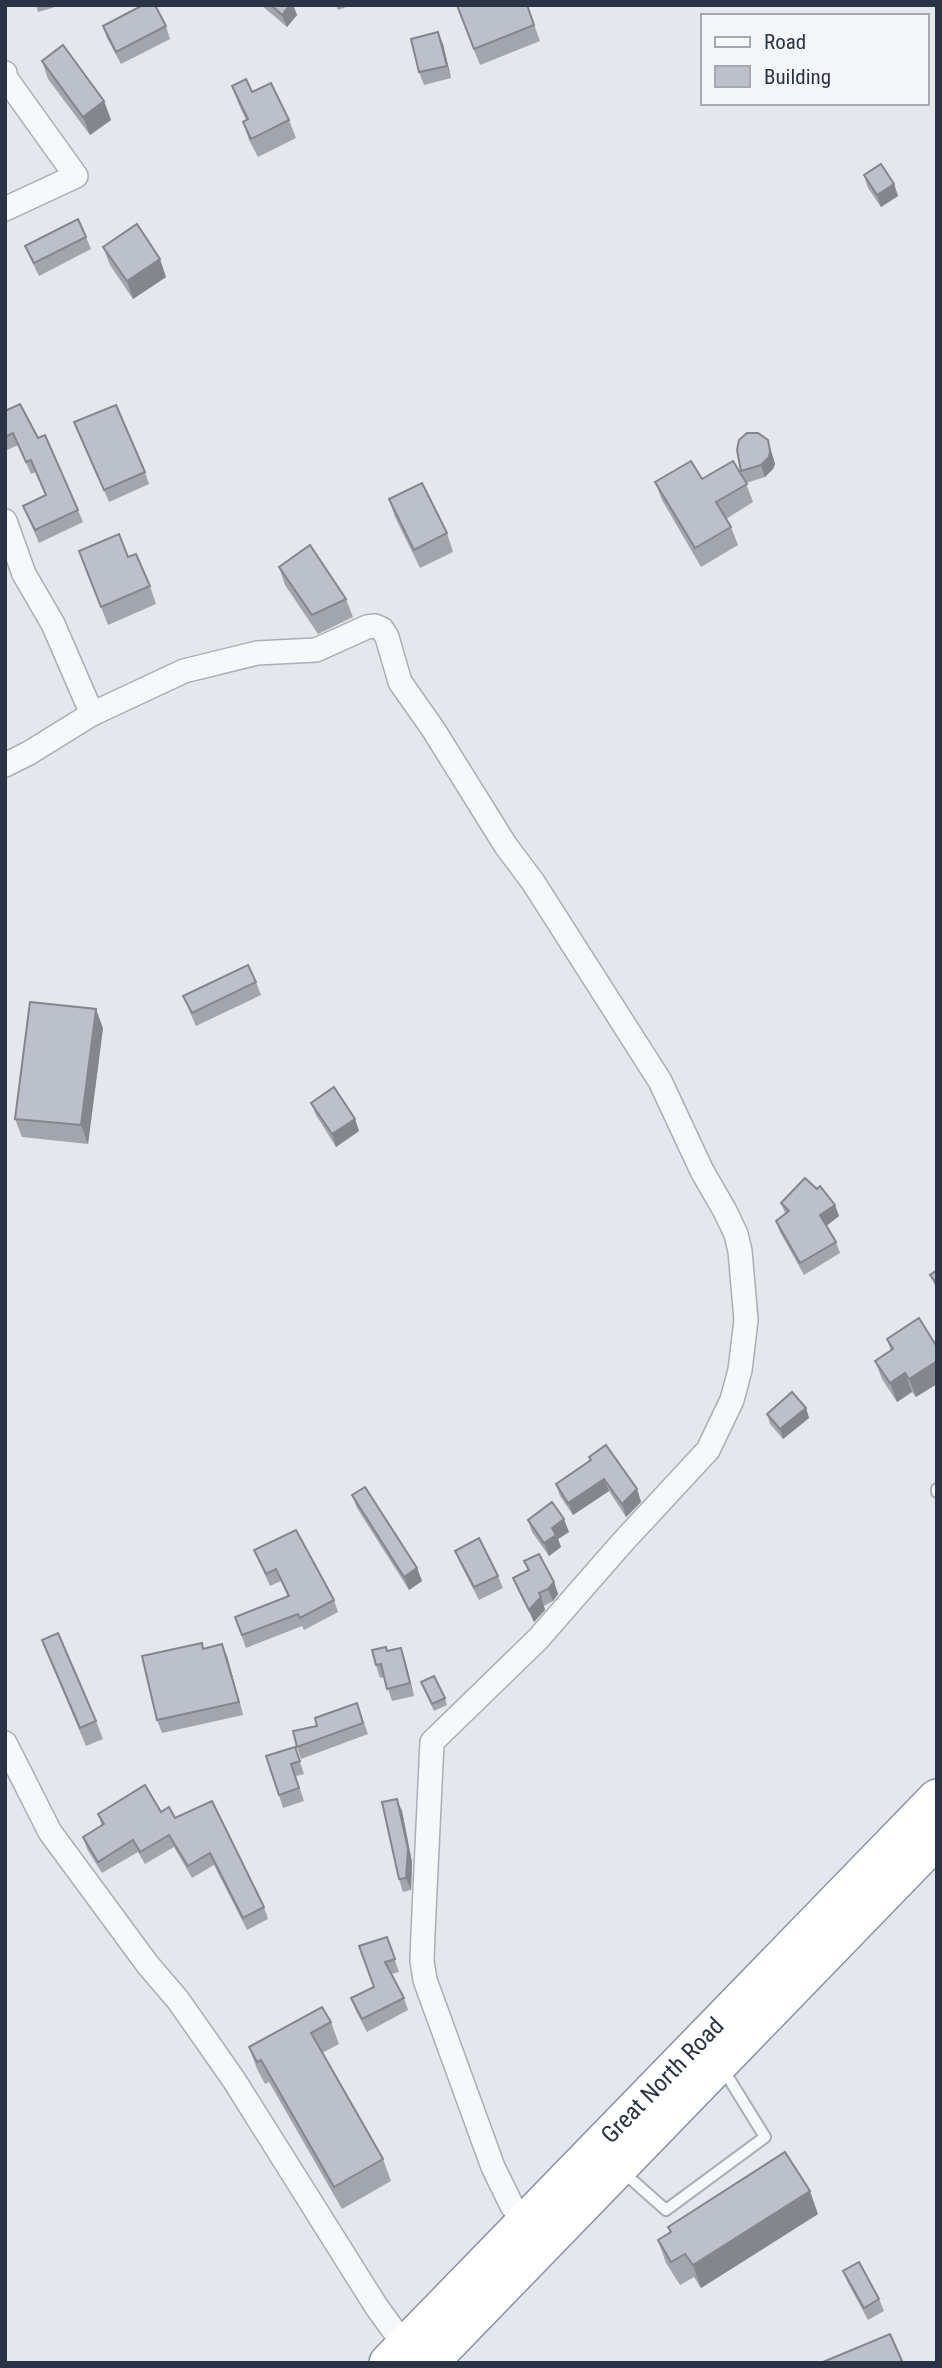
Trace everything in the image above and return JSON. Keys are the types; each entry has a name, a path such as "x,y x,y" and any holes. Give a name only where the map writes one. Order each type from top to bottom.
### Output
{"highway":[{"name":"Great North Road","path":"407,2357 527,2219 937,1798"},
{"name":"Great North Road","path":"407,2357 618,2168 937,1839"}],"street":[{"path":"5,73 5,77 76,176 5,209"},
{"path":"5,521 24,574 53,624 92,715"},
{"path":"5,765 92,715 184,671 257,653 316,650 367,627 382,629 387,637 400,682 660,1081 702,1171 726,1211 736,1234 744,1293 745,1341 732,1400 708,1450 538,1639 432,1742 423,1933 425,1980 493,2166 512,2206 527,2219"},
{"path":"5,1743 50,1832 148,1965 178,2000 234,2080 407,2357"}],"lane":[{"path":"618,2168 666,2210 765,2137 719,2063"}],"building":[{"path":"143,5 155,5 166,26 116,52 103,26"},
{"path":"271,5 290,5 282,15"},
{"path":"457,5 527,5 534,25 474,49"},
{"path":"438,32 447,66 419,72 411,39"},
{"path":"63,45 104,101 83,117 42,61"},
{"path":"246,79 252,92 271,83 289,120 251,139 243,122 248,119 232,86"},
{"path":"881,164 894,184 877,195 864,175"},
{"path":"78,219 86,237 34,263 25,246"},
{"path":"137,224 160,259 127,281 103,247"},
{"path":"20,404 38,438 45,435 78,510 35,530 23,506 46,495 31,460 26,462 13,433 5,437 5,411"},
{"path":"116,405 145,472 104,490 74,422"},
{"path":"747,433 758,433 768,440 770,451 769,457 761,465 741,471 737,450 739,440"},
{"path":"691,461 702,479 733,461 747,484 716,502 731,527 695,548 655,482"},
{"path":"422,483 447,533 414,550 389,499"},
{"path":"119,534 128,557 136,554 150,586 101,607 79,551"},
{"path":"310,545 346,599 312,615 279,567"},
{"path":"248,965 256,982 192,1013 183,996"},
{"path":"30,1002 96,1009 81,1125 15,1119"},
{"path":"334,1087 355,1119 332,1134 311,1103"},
{"path":"805,1178 817,1189 820,1186 835,1205 820,1215 836,1242 800,1263 776,1221 789,1211 781,1203"},
{"path":"937,1270 937,1284 930,1275"},
{"path":"919,1318 937,1347 937,1361 909,1379 905,1373 890,1383 875,1361 893,1349 887,1339"},
{"path":"792,1392 806,1408 780,1429 767,1414"},
{"path":"606,1445 637,1489 622,1504 604,1479 568,1503 556,1484 591,1460 589,1457"},
{"path":"365,1487 417,1568 404,1577 352,1495"},
{"path":"552,1502 564,1519 552,1528 556,1535 544,1543 528,1520"},
{"path":"296,1530 334,1600 300,1618 298,1614 242,1635 235,1617 289,1596 276,1569 266,1574 254,1550"},
{"path":"479,1538 498,1576 474,1587 455,1551"},
{"path":"539,1554 554,1582 539,1593 541,1597 529,1610 513,1578 529,1570 524,1561"},
{"path":"58,1633 96,1721 80,1728 42,1640"},
{"path":"202,1643 203,1649 222,1644 239,1702 157,1720 142,1656"},
{"path":"386,1647 387,1651 401,1648 410,1683 387,1689 381,1664 376,1665 372,1650"},
{"path":"434,1676 445,1698 432,1704 421,1682"},
{"path":"357,1703 363,1723 297,1747 293,1731 317,1726 315,1718"},
{"path":"295,1747 300,1761 291,1764 299,1788 279,1795 266,1756"},
{"path":"145,1785 161,1812 169,1807 175,1818 212,1801 264,1907 243,1918 210,1853 188,1866 169,1835 140,1852 133,1840 98,1862 83,1837 104,1824 98,1814"},
{"path":"397,1799 408,1849 406,1878 399,1879 382,1802"},
{"path":"387,1937 395,1959 385,1962 404,1998 362,2019 351,1998 374,1987 359,1946"},
{"path":"322,2007 331,2022 311,2033 383,2159 334,2187 261,2060 257,2062 249,2047"},
{"path":"785,2152 810,2191 693,2265 685,2254 671,2262 658,2240 671,2232 668,2227"},
{"path":"859,2262 879,2299 864,2308 843,2271"},
{"path":"890,2334 902,2361 823,2362"}]}
